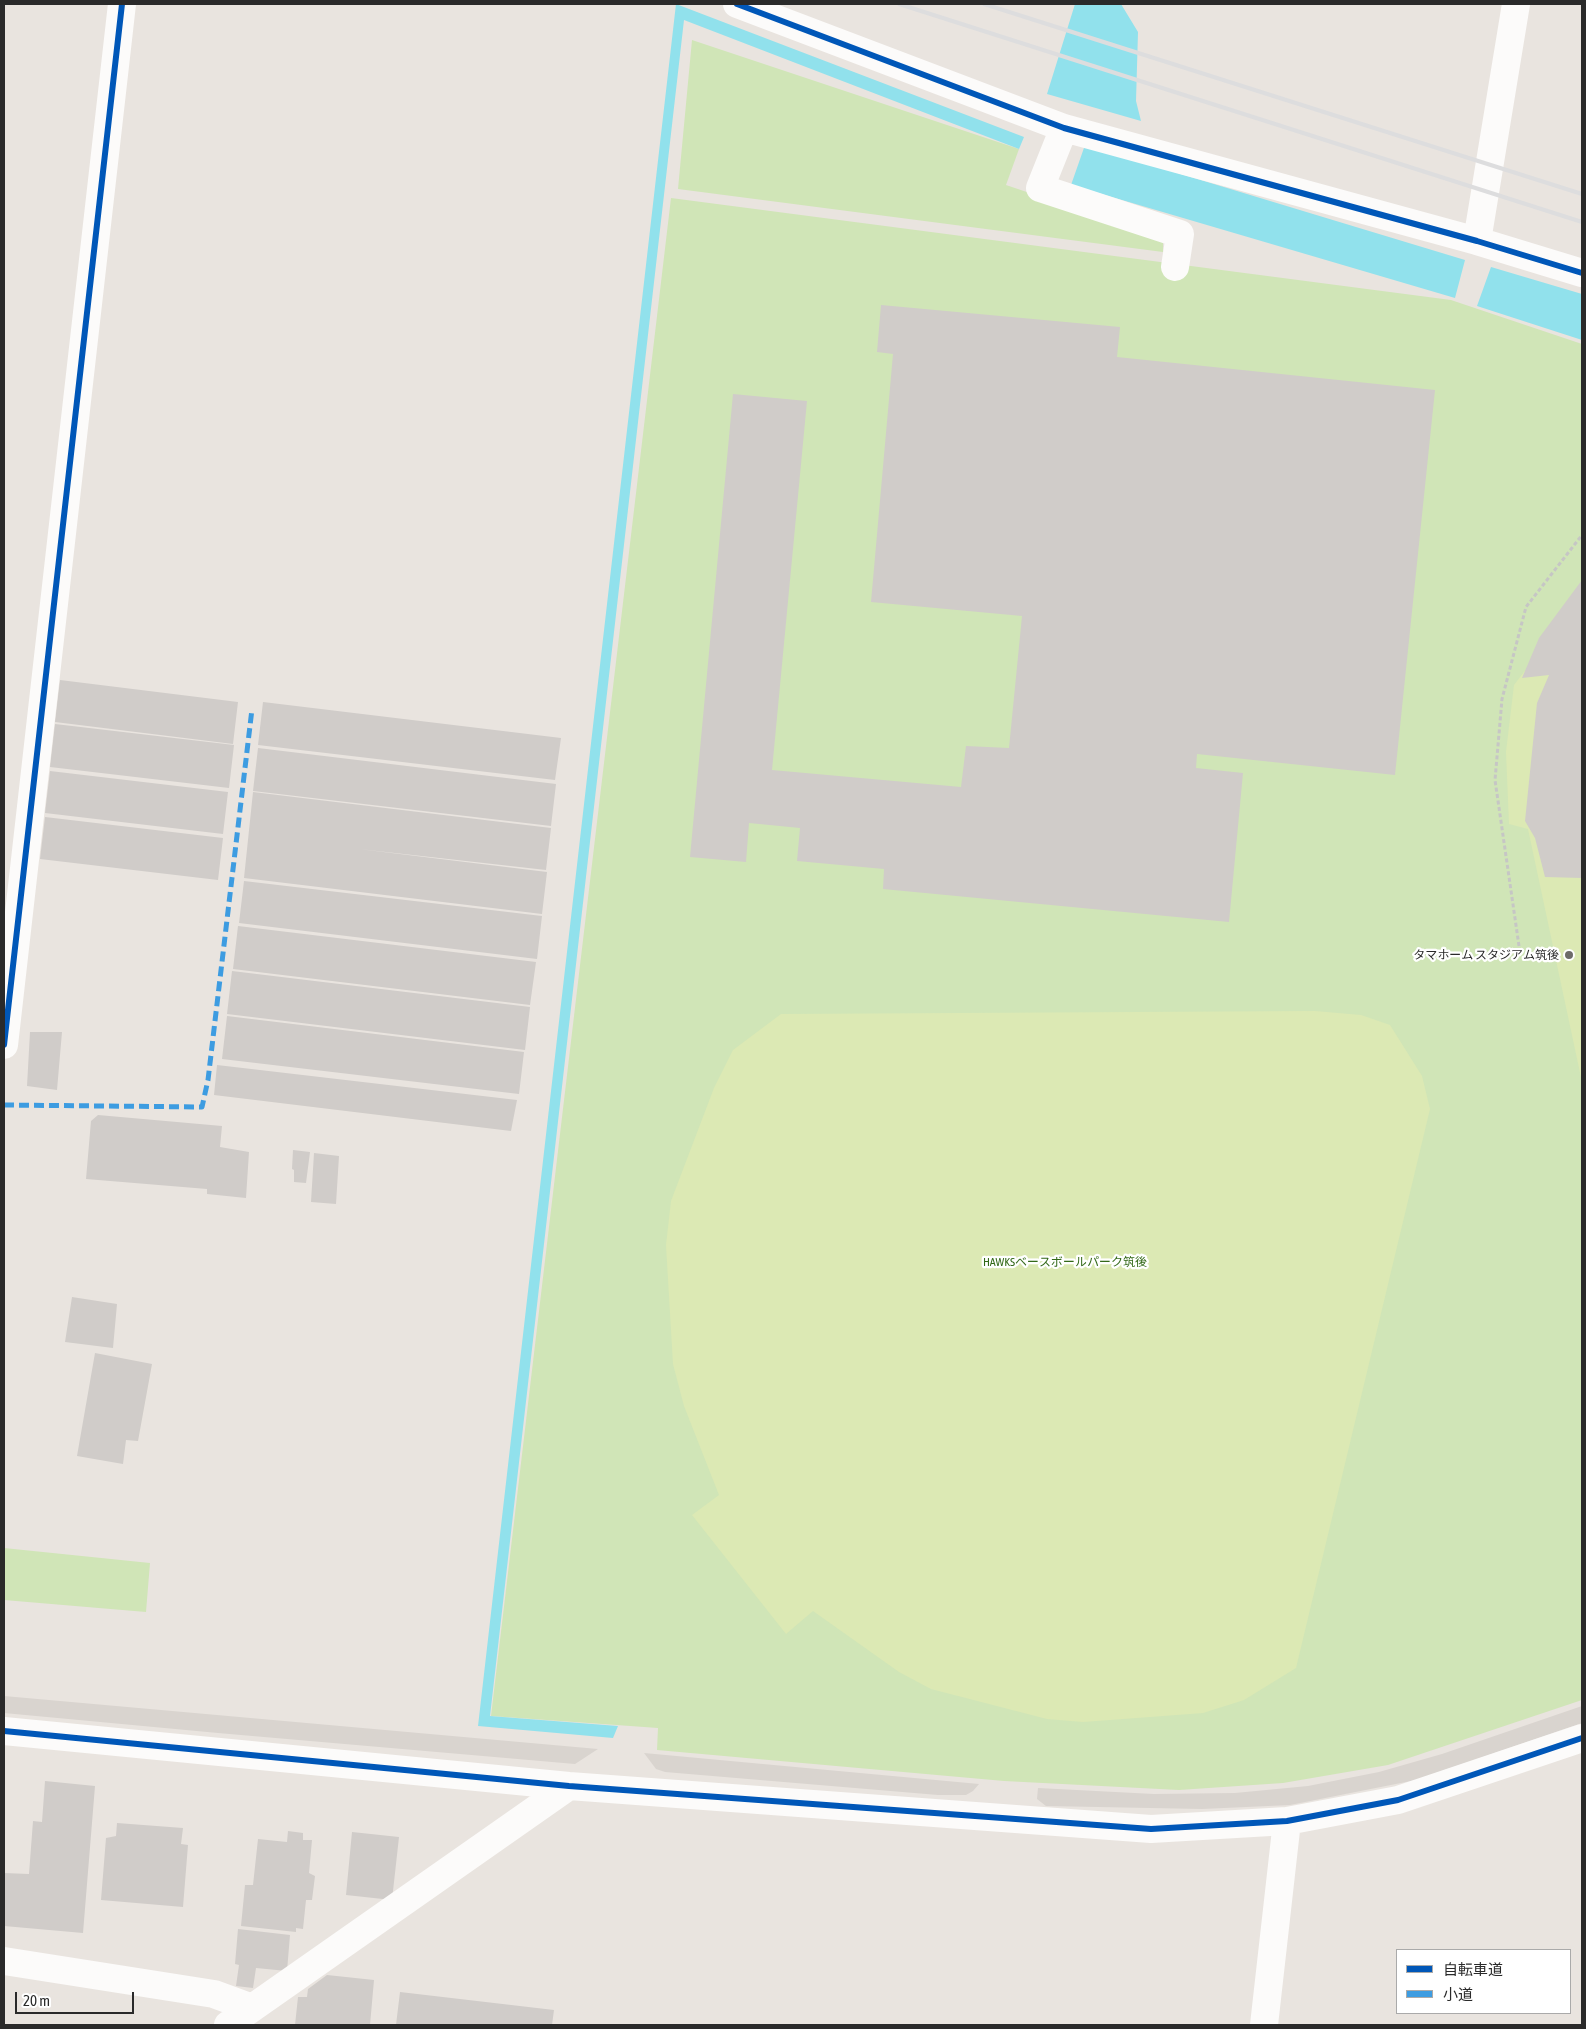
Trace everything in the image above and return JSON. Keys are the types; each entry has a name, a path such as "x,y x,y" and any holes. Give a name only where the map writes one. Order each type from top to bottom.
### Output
{"street":[{"path":"4,1045 122,4"},
{"path":"736,4 1064,128 1478,241 1582,273"},
{"path":"1478,241 1516,4"},
{"path":"1064,128 1040,188 1180,234 1175,267"},
{"path":"4,1731 569,1786 1151,1829 1288,1821 1398,1800 1582,1738"},
{"path":"228,2025 569,1786"},
{"path":"1264,2025 1288,1821"},
{"path":"4,1961 214,1994 252,2008"}],"path":[{"path":"1520,946 1495,780 1502,699 1526,607 1582,535"}],"green space":[{"path":"692,40 1019,149 1006,185 1163,238 1163,252 678,189"},
{"name":"HAWKSベースボールパーク筑後","path":"671,198 1451,300 1582,344 1582,1700 1388,1765 1283,1783 1179,1790 1004,1781 657,1750 658,1728 491,1716"},
{"name":"タマホーム スタジアム筑後","path":"1582,596 1582,1082 1528,829 1509,824 1506,752 1514,685"},
{"path":"1315,1011 1361,1015 1390,1025 1422,1076 1430,1109 1296,1668 1244,1700 1203,1713 1083,1722 1047,1719 931,1689 899,1672 813,1611 786,1634 692,1515 719,1495 684,1406 673,1364 666,1245 671,1201 714,1088 733,1050 781,1014"},
{"path":"4,1548 150,1563 146,1612 4,1600"}],"shaded area":[{"path":"4,1696 598,1749 575,1764 218,1733 4,1713"},
{"path":"1582,1706 1582,1723 1416,1780 1290,1805 1202,1809 1046,1806 1037,1799 1038,1788 1154,1794 1235,1793 1308,1786 1379,1772 1442,1754"},
{"path":"644,1753 979,1784 966,1795 938,1795 665,1772 656,1769"}],"water":[{"path":"676,4 1024,137 1019,149 684,20 490,1716 618,1726 613,1738 478,1726"},
{"path":"1075,4 1121,4 1138,32 1136,101 1141,121 1047,94"},
{"path":"1085,145 1465,260 1455,298 1071,185"},
{"path":"1491,267 1582,294 1582,340 1477,306"}],"building":[{"path":"881,305 1120,327 1117,357 1435,390 1395,775 1197,754 1196,768 1243,773 1229,922 883,889 884,869 797,861 800,828 749,823 746,862 690,857 733,394 807,401 772,770 961,787 966,746 1009,748 1022,616 871,602 893,354 877,352"},
{"path":"1582,580 1582,878 1545,877 1535,838 1525,821 1537,703 1549,675 1522,678 1539,638"},
{"path":"60,680 238,702 233,744 55,722"},
{"path":"263,702 561,738 555,780 258,745"},
{"path":"55,724 234,745 229,788 50,767"},
{"path":"258,748 556,784 551,826 253,791"},
{"path":"50,771 228,792 223,834 45,813"},
{"path":"253,792 551,828 546,870 359,849 547,872 542,914 244,878"},
{"path":"45,817 223,838 218,880 40,859"},
{"path":"244,881 542,916 537,959 239,923"},
{"path":"238,926 536,962 530,1005 233,969"},
{"path":"232,971 530,1007 525,1050 227,1014"},
{"path":"227,1016 524,1052 519,1094 222,1059"},
{"path":"30,1032 62,1032 57,1090 27,1086"},
{"path":"217,1065 517,1100 511,1131 214,1095"},
{"path":"98,1115 222,1126 220,1147 249,1152 246,1198 207,1194 207,1189 86,1179 91,1121"},
{"path":"293,1150 310,1152 306,1183 294,1182 294,1170 292,1169"},
{"path":"314,1153 339,1156 336,1204 311,1202"},
{"path":"72,1297 117,1304 113,1348 65,1342"},
{"path":"95,1353 152,1364 138,1441 126,1440 123,1464 77,1456"},
{"path":"45,1781 95,1786 83,1933 4,1926 4,1873 29,1874 33,1821 42,1822"},
{"path":"117,1823 183,1828 181,1844 188,1845 183,1907 101,1900 106,1838 116,1836"},
{"path":"288,1831 303,1833 303,1840 312,1840 309,1873 315,1876 312,1900 306,1900 303,1929 296,1928 296,1932 241,1926 245,1885 253,1885 258,1839 287,1842"},
{"path":"352,1832 399,1837 392,1900 346,1895"},
{"path":"238,1929 290,1935 287,1971 256,1968 253,1988 236,1986 239,1965 235,1964"},
{"path":"327,1975 374,1980 370,2025 295,2025 298,1997 307,1997 308,1989"},
{"path":"400,1992 554,2010 552,2025 396,2025"}],"railway":[{"path":"899,4 1582,222"},
{"path":"984,4 1582,194"}],"marked path":[{"path":"4,1105 202,1107 208,1080 252,709"}],"cycle path":[{"path":"4,1045 122,4"},
{"path":"737,4 1064,128 1477,241 1582,273"},
{"path":"4,1731 569,1786 1151,1829 1287,1821 1398,1800 1582,1738"}],"place":[{"name":"タマホーム スタジアム筑後","path":"1569,955"}]}
